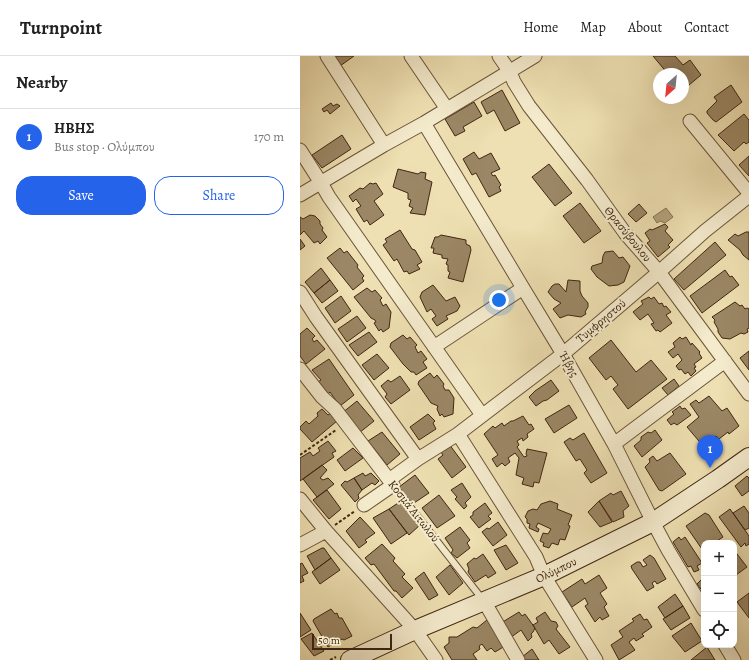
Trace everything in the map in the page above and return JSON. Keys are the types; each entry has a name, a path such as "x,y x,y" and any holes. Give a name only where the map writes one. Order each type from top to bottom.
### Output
{"street":[{"path":"327,56 384,145"},
{"path":"411,56 447,109"},
{"name":"Θρασύβουλου","path":"499,56 510,72 514,82 529,106 625,233 659,272 749,394"},
{"path":"300,195 535,56"},
{"path":"690,121 749,193"},
{"name":"Ήβης","path":"424,123 563,354 614,444 652,522 701,605"},
{"path":"300,150 328,197 482,415"},
{"name":"Τυμφρηστού","path":"364,505 418,459 458,434 563,354 705,231 749,196"},
{"path":"434,347 522,288"},
{"path":"300,292 316,317 418,459"},
{"path":"614,444 725,361"},
{"name":"Κοσμά Αιτωλού","path":"300,369 322,397 334,409 391,482"},
{"path":"458,434 536,557 544,576 596,660"},
{"name":"Ολύμπου","path":"350,660 415,630 544,576 652,522 718,480 749,457"},
{"path":"300,499 326,532 415,630 436,660"},
{"path":"300,545 326,532"},
{"name":"Κοσμά Αιτωλού","path":"484,601 518,660"},
{"path":"727,648 734,660"}],"lane":[{"name":"Κοσμά Αιτωλού","path":"391,482 484,601"}],"path":[{"path":"300,456 345,424"},
{"path":"326,532 364,505"}],"shaded area":[{"path":"666,208 673,217 665,223 660,221 657,223 653,217"}],"building":[{"path":"333,56 354,56 340,66"},
{"path":"653,56 675,56 683,65 690,60 701,75 689,85 689,68 663,68"},
{"path":"731,85 742,102 716,122 707,113 707,111 717,101 714,97"},
{"path":"502,90 520,123 505,131 494,110 487,114 481,102"},
{"path":"474,102 482,116 463,127 465,131 455,136 445,119"},
{"path":"331,103 333,106 337,104 340,106 330,114 327,110 324,112 322,109"},
{"path":"744,114 749,120 749,142 746,144 744,142 734,151 718,135"},
{"path":"342,135 351,149 322,168 312,155"},
{"path":"474,152 479,159 491,153 500,169 491,173 493,176 495,175 501,185 499,187 501,191 489,197 476,173 472,175 463,159"},
{"path":"749,156 749,176 739,165"},
{"path":"549,164 572,193 555,206 532,177"},
{"path":"398,169 418,174 421,172 426,173 425,179 432,182 425,215 410,213 413,208 409,206 411,200 408,199 408,193 393,187"},
{"path":"370,183 376,183 383,194 374,201 384,215 370,225 367,220 364,222 356,209 361,206 356,199 353,202 349,196 360,188 363,189"},
{"path":"580,203 601,231 584,243 563,216"},
{"path":"639,204 647,213 636,222 628,214"},
{"path":"310,215 315,216 320,221 323,228 322,230 327,237 320,244 318,241 314,243 304,231 300,235 300,217 303,219"},
{"path":"665,224 668,227 665,231 673,240 668,245 670,247 658,257 647,243 650,241 645,233 650,229 652,230"},
{"path":"400,230 422,262 417,265 420,269 409,274 407,271 404,272 397,259 394,261 383,245 387,242 385,239"},
{"path":"749,232 749,260 728,240 735,234 738,236"},
{"path":"441,235 466,240 466,244 470,246 471,250 463,282 448,278 450,272 448,271 448,265 446,264 448,259 442,258 442,255 433,253 434,248 431,248 435,237"},
{"path":"300,239 305,246 300,250"},
{"path":"715,242 726,255 684,290 674,279"},
{"path":"340,248 344,253 347,251 358,265 357,267 364,276 362,278 364,281 353,290 327,258"},
{"path":"613,251 619,258 623,257 630,266 624,282 618,285 609,286 597,277 591,269 592,266 602,263 605,252"},
{"path":"321,268 330,280 314,293 305,282"},
{"path":"725,270 739,285 702,313 690,296"},
{"path":"330,280 338,291 322,303 314,293"},
{"path":"568,280 580,281 580,291 588,303 588,307 585,312 586,314 581,317 568,315 560,318 553,309 561,303 554,299 548,292 552,286 559,284 566,292"},
{"path":"433,285 446,301 455,297 460,306 457,311 446,316 448,319 437,326 432,319 436,316 431,309 427,312 420,297 422,292"},
{"path":"367,288 372,292 375,290 382,298 380,300 383,306 386,304 391,312 389,328 383,332 381,329 379,331 374,323 376,322 375,320 371,318 354,297"},
{"path":"341,296 351,311 335,323 325,308"},
{"path":"649,297 651,299 654,297 659,304 662,303 664,307 666,306 671,312 666,315 672,323 660,332 658,330 656,331 651,324 654,323 648,314 640,320 633,312 643,304 641,301"},
{"path":"735,302 740,306 742,305 745,309 749,309 748,332 744,334 741,333 730,339 722,338 714,322 715,320 712,317"},
{"path":"357,316 366,328 347,342 338,329"},
{"path":"307,328 315,336 312,339 314,342 317,340 325,349 306,364 300,356 300,334"},
{"path":"369,332 377,342 358,356 349,345"},
{"path":"403,335 407,339 410,337 417,345 415,347 418,353 421,351 427,359 423,362 427,368 416,375 403,364 390,347 391,343"},
{"path":"680,337 682,339 686,337 691,345 692,343 700,352 699,353 702,358 694,364 696,371 691,376 688,372 685,374 681,369 679,370 676,366 682,360 678,354 673,358 668,352 675,347 673,343"},
{"path":"611,340 636,372 651,360 667,379 628,409 613,389 618,385 611,376 606,380 589,358"},
{"path":"749,351 749,370 740,358"},
{"path":"377,354 389,368 374,380 362,365"},
{"path":"329,359 354,395 340,406 330,392 327,395 318,382 321,380 312,370"},
{"path":"430,373 434,378 437,375 444,384 443,386 445,390 449,390 454,398 453,414 444,417 442,414 440,416 437,409 438,406 431,403 418,384 419,381"},
{"path":"400,376 410,390 391,404 385,397 387,394 381,386 388,380 391,382"},
{"path":"674,379 679,386 668,395 662,388"},
{"path":"551,380 559,391 536,406 529,397"},
{"path":"709,396 722,411 727,408 739,426 729,434 728,432 719,439 716,436 707,443 708,445 704,447 687,427 699,417 690,404 696,400 699,403"},
{"path":"357,401 374,421 359,433 342,413"},
{"path":"569,405 577,418 554,433 545,419"},
{"path":"680,406 682,409 685,408 691,415 677,425 674,423 671,425 667,420 674,414 672,412"},
{"path":"322,409 328,415 331,413 337,421 312,442 300,429 300,427 306,421 309,424 318,416 317,413"},
{"path":"428,414 435,421 433,423 436,429 419,440 410,427"},
{"path":"523,416 529,425 531,424 534,429 527,434 528,437 523,441 522,438 517,441 519,445 517,447 524,457 527,456 527,449 547,453 539,483 534,482 533,487 522,484 524,478 516,475 519,458 515,453 508,458 510,462 505,466 502,463 497,467 492,459 498,455 484,434 493,426 495,428 502,423 504,426"},
{"path":"655,430 662,440 642,457 634,446 641,440 641,437 648,432 651,433"},
{"path":"382,432 400,454 387,465 368,441"},
{"path":"584,433 607,473 591,483 584,473 587,470 580,459 576,461 564,442 570,438 573,440"},
{"path":"328,441 336,451 332,453 334,457 300,481 300,458 310,452 313,456 320,451 318,448"},
{"path":"449,444 466,467 452,478 438,459 443,455 440,451"},
{"path":"353,448 363,458 345,471 337,460"},
{"path":"670,453 686,474 662,491 659,490 645,467 650,462 649,459 653,456 657,461"},
{"path":"322,465 327,470 320,478 323,480 328,478 334,484 317,497 303,479"},
{"path":"363,473 365,476 371,473 379,481 375,485 372,483 362,490 354,478"},
{"path":"415,475 429,493 411,505 399,487"},
{"path":"747,476 749,478 749,491 742,496 735,486"},
{"path":"354,478 362,490 358,495 359,498 355,502 341,485 345,481 347,482"},
{"path":"462,483 471,497 465,503 467,506 464,509 455,499 457,497 451,490"},
{"path":"327,490 341,509 329,519 313,500"},
{"path":"621,491 629,506 623,511 624,517 613,522 599,501 611,493 613,495"},
{"path":"439,495 455,516 437,528 422,508"},
{"path":"401,501 420,525 409,535 389,509"},
{"path":"550,501 558,504 557,509 572,515 565,540 560,539 558,545 552,543 549,548 543,546 544,543 540,541 543,533 548,534 551,529 538,523 536,527 539,529 538,532 529,528 530,524 527,523 527,519 525,517 528,511 533,509 537,510 541,504"},
{"path":"599,501 612,522 600,527 588,512"},
{"path":"485,503 492,513 488,516 491,519 479,528 470,517 473,515 473,512"},
{"path":"744,506 749,513 749,528 745,530 733,513"},
{"path":"389,509 407,533 391,544 373,518"},
{"path":"730,509 749,536 749,544 746,546 745,543 741,547 719,517"},
{"path":"705,513 709,515 723,537 718,540 701,540 701,548 686,526"},
{"path":"360,517 375,533 365,540 367,542 359,548 346,531"},
{"path":"498,522 507,535 493,546 482,532"},
{"path":"460,527 470,540 467,543 470,548 457,558 451,553 453,550 445,538"},
{"path":"679,537 681,540 685,537 701,561 701,564 697,566 699,570 694,572 691,566 688,567 673,542"},
{"path":"382,544 395,558 393,561 405,574 402,577 413,588 402,598 396,591 394,591 374,564 371,565 365,558"},
{"path":"506,545 518,563 506,570 494,550"},
{"path":"324,548 331,558 315,570 307,556"},
{"path":"483,554 496,573 488,578 486,575 475,582 468,572 469,569 467,564 474,558 476,559"},
{"path":"737,554 747,567 737,574"},
{"path":"650,555 654,558 666,579 657,584 655,581 652,583 654,587 647,591 631,566 637,562 640,562 643,567 647,565 643,560"},
{"path":"331,558 340,570 320,584 312,572"},
{"path":"302,563 308,573 302,576 304,581 300,583 300,564"},
{"path":"450,565 463,583 449,595 436,577"},
{"path":"424,572 438,595 429,600 415,579"},
{"path":"599,575 607,588 600,593 607,604 604,607 609,616 602,620 600,617 595,622 585,606 588,604 585,598 572,607 562,592 582,579 585,584"},
{"path":"701,580 701,589 697,584"},
{"path":"749,593 749,618 737,602"},
{"path":"675,594 683,606 665,618 658,607"},
{"path":"683,606 690,618 671,630 663,619"},
{"path":"331,609 335,614 337,613 339,618 342,618 352,636 344,640 342,639 328,647 313,621"},
{"path":"519,612 522,616 525,614 535,628 531,634 532,637 528,641 521,630 510,638 501,623"},
{"path":"545,612 551,621 556,622 558,626 556,629 570,647 559,654 549,640 544,644 533,625 538,622 536,618"},
{"path":"300,613 311,630 300,637"},
{"path":"640,614 644,620 647,619 652,627 642,634 644,636 636,641 634,638 629,642 635,650 619,660 611,645 623,637 619,631 634,621 632,619"},
{"path":"487,620 505,646 495,652 491,648 487,651 482,644 479,646 480,649 473,654 477,660 452,660 444,647 449,643 449,637 457,637 473,627 477,628"},
{"path":"691,623 701,642 685,652 672,636"},
{"path":"312,633 324,651 314,656 301,639"},
{"path":"708,648 715,660 691,660"},
{"path":"532,649 539,660 524,660 522,657"}],"place":[{"name":"ΗΒΗΣ","path":"710,468"}]}
